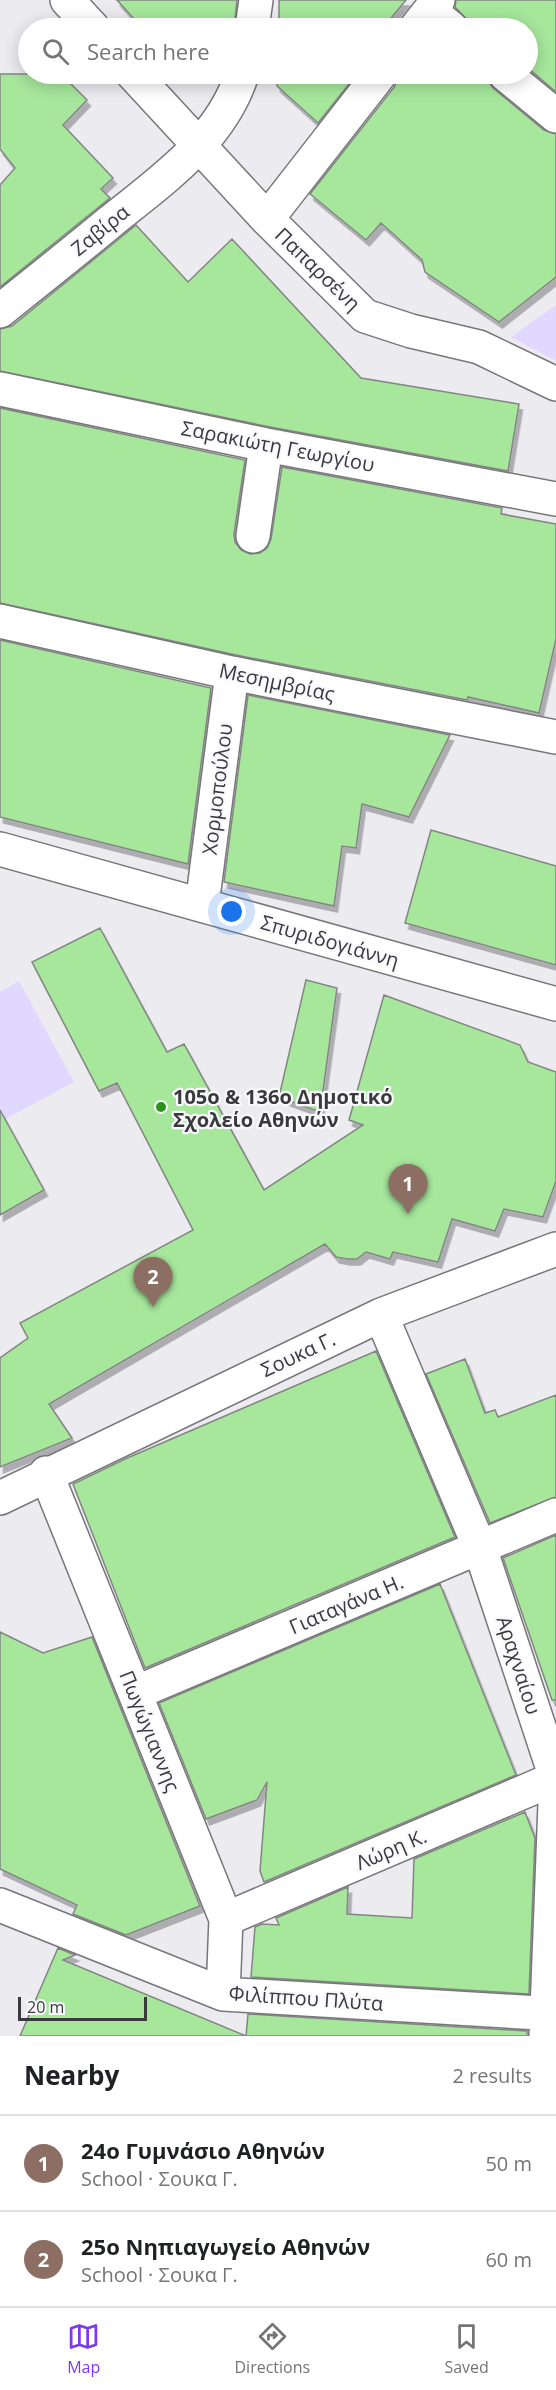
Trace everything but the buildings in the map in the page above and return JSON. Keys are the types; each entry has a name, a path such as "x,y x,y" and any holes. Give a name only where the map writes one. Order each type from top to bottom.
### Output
{"street":[{"path":"67,0 84,18"},
{"path":"253,18 256,0"},
{"name":"Παπαρσένη","path":"142,84 267,219 365,316 411,331 479,347 556,384"},
{"name":"Ζαβίρα","path":"0,311 199,147 221,119 237,84"},
{"path":"267,219 372,84"},
{"path":"517,84 556,116"},
{"name":"Σαρακιώτη Γεωργίου","path":"0,389 266,445 556,499"},
{"path":"254,536 266,445"},
{"name":"Μεσημβρίας","path":"0,621 232,673 556,737"},
{"name":"Χορμοπούλου","path":"202,905 232,673"},
{"name":"Σπυριδογιάννη","path":"0,849 556,1004"},
{"name":"Σουκα Γ.","path":"0,1498 46,1473 381,1315 556,1250"},
{"name":"Αραχναίου","path":"381,1315 480,1548 556,1778 550,2021"},
{"name":"Πωγώγιαννης","path":"46,1473 226,1919 223,1994"},
{"name":"Γιαταγάνα Η.","path":"135,1693 556,1515"},
{"name":"Λώρη Κ.","path":"226,1919 556,1778"},
{"name":"Φιλίππου Πλύτα","path":"0,1905 223,1994 550,2021"}],"shaded area":[{"path":"556,305 556,361 511,337"},
{"path":"19,981 74,1082 0,1122 0,992"}],"place":[{"name":"105ο & 136ο Δημοτικό Σχολείο Αθηνών","path":"161,1107"},
{"name":"24ο Γυμνάσιο Αθηνών","path":"408,1214"},
{"name":"25ο Νηπιαγωγείο Αθηνών","path":"153,1307"}]}
